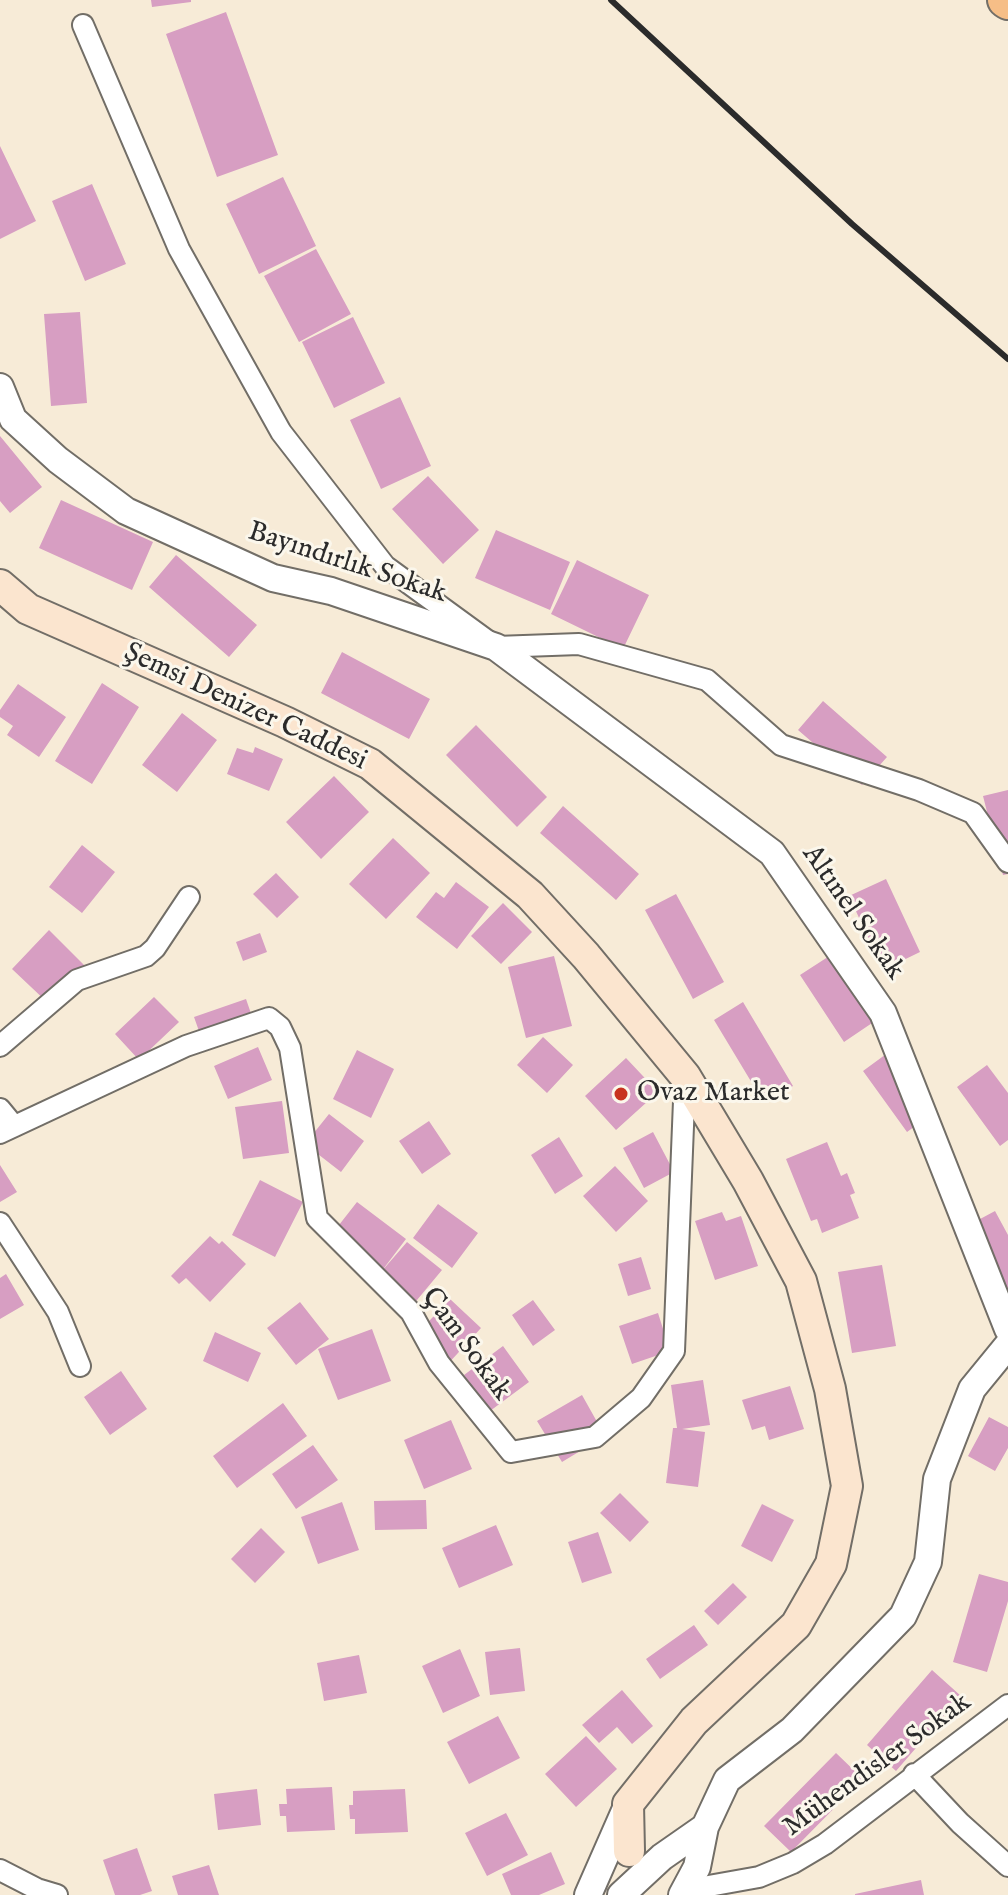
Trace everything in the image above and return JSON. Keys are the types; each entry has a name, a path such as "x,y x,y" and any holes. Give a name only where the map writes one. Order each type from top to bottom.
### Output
{"main road":[{"name":"Şemsi Denizer Caddesi","path":"0,585 28,609 285,722 370,764 530,895 586,956 685,1076 748,1181 801,1281 830,1389 847,1486 831,1564 796,1625 694,1721 628,1804"},
{"path":"628,1804 629,1851"}],"street":[{"path":"83,25 179,249 281,432 385,566 496,647 579,644 707,680 781,745 919,790 973,813 1008,862"},
{"name":"Bayındırlık Sokak","path":"0,387 13,419 58,460 126,511 273,578 331,591 496,647"},
{"name":"Altınel Sokak","path":"496,647 772,853 883,1013 1008,1329"},
{"path":"0,1046 77,980 146,956 155,948 189,897"},
{"name":"Çam Sokak","path":"7,1129 186,1046 269,1018 280,1027 290,1048 317,1218 411,1312 439,1363 511,1452 595,1437 641,1398 674,1351 685,1076"},
{"path":"0,1109 7,1129"},
{"path":"0,1223 58,1312 80,1366"},
{"path":"687,1893 697,1867 705,1827 727,1780 792,1730 903,1616 928,1562 937,1479 972,1389 1008,1345"},
{"name":"Mühendisler Sokak","path":"687,1893 759,1877 793,1863 825,1844 1008,1705"},
{"path":"914,1774 960,1823 1008,1866"},
{"name":"Şemsi Denizer Caddesi","path":"588,1895 628,1804"},
{"path":"621,1895 662,1857 705,1827"},
{"path":"0,1870 37,1889 57,1895"}],"building":[{"path":"151,0 191,0 191,2 152,7"},
{"path":"226,12 278,155 217,177 166,34"},
{"path":"0,146 36,221 0,239"},
{"path":"283,177 316,246 259,274 226,204"},
{"path":"92,184 126,264 85,281 52,201"},
{"path":"316,249 351,314 299,342 264,276"},
{"path":"80,312 87,403 51,406 44,314"},
{"path":"353,317 385,383 334,408 302,342"},
{"path":"400,397 431,466 381,489 350,420"},
{"path":"0,436 42,487 10,513 0,501"},
{"path":"428,476 479,530 443,564 392,509"},
{"path":"61,500 153,542 132,590 39,548"},
{"path":"496,530 570,562 550,610 475,578"},
{"path":"176,555 257,625 229,657 149,587"},
{"path":"577,560 649,595 623,649 551,614"},
{"path":"342,652 430,699 409,739 321,693"},
{"path":"102,683 139,707 92,784 55,761"},
{"path":"18,684 66,717 39,757 7,735 13,726 0,717 0,710"},
{"path":"823,701 887,757 862,785 798,730"},
{"path":"182,713 217,740 177,792 142,765"},
{"path":"476,725 547,797 517,827 446,755"},
{"path":"255,747 283,759 269,791 227,774 237,748 253,753"},
{"path":"334,776 369,812 321,859 286,822"},
{"path":"1008,790 1008,874 1003,875 983,796"},
{"path":"563,806 639,874 616,900 540,833"},
{"path":"393,838 430,873 386,919 349,884"},
{"path":"82,845 115,872 82,913 49,887"},
{"path":"276,873 299,897 277,918 253,894"},
{"path":"886,879 920,952 883,970 849,896"},
{"path":"456,882 489,907 457,949 416,917 436,892 444,898"},
{"path":"676,894 724,982 693,999 645,910"},
{"path":"503,903 532,932 501,964 471,936"},
{"path":"49,930 85,966 49,1004 12,969"},
{"path":"260,933 267,952 243,961 236,942"},
{"path":"834,953 878,1019 844,1042 800,975"},
{"path":"554,956 572,1026 526,1038 508,967"},
{"path":"154,997 179,1022 139,1060 115,1034"},
{"path":"246,999 257,1031 205,1048 194,1017"},
{"path":"743,1002 793,1086 764,1103 714,1020"},
{"path":"543,1037 573,1065 547,1093 517,1065"},
{"path":"258,1047 272,1080 228,1099 214,1066"},
{"path":"893,1049 937,1110 907,1132 863,1071"},
{"path":"357,1050 394,1069 371,1118 333,1099"},
{"name":"Ovaz Market","path":"626,1058 658,1092 616,1130 585,1096"},
{"path":"987,1065 1008,1093 1008,1140 1000,1146 957,1087"},
{"path":"282,1101 289,1153 243,1159 235,1107"},
{"path":"329,1114 364,1141 341,1172 305,1144"},
{"path":"429,1121 451,1154 422,1174 399,1141"},
{"path":"653,1132 674,1172 644,1188 623,1148"},
{"path":"559,1137 583,1176 555,1194 531,1155"},
{"path":"827,1142 841,1176 847,1173 855,1193 850,1195 859,1218 822,1233 817,1219 811,1221 786,1159"},
{"path":"0,1165 17,1192 0,1202"},
{"path":"615,1166 648,1201 616,1232 583,1196"},
{"path":"260,1180 303,1202 275,1257 232,1235"},
{"path":"357,1202 406,1239 381,1272 407,1242 442,1270 407,1312 328,1239"},
{"path":"438,1204 478,1233 452,1268 413,1238"},
{"path":"995,1211 1008,1235 1008,1289 989,1300 954,1233"},
{"path":"722,1212 726,1221 741,1216 758,1266 715,1280 695,1221"},
{"path":"210,1236 219,1244 222,1241 246,1264 210,1302 186,1278 179,1284 171,1276"},
{"path":"641,1257 651,1289 628,1296 618,1264"},
{"path":"882,1265 896,1346 852,1353 838,1272"},
{"path":"6,1274 24,1305 0,1319 0,1278"},
{"path":"450,1299 481,1328 446,1366 414,1337"},
{"path":"533,1300 555,1330 533,1346 512,1315"},
{"path":"300,1302 329,1339 296,1365 267,1328"},
{"path":"658,1313 670,1351 632,1364 619,1326"},
{"path":"372,1329 391,1381 338,1400 318,1349"},
{"path":"215,1332 261,1353 248,1382 203,1361"},
{"path":"503,1346 529,1382 490,1411 464,1375"},
{"path":"121,1371 147,1409 110,1435 84,1397"},
{"path":"703,1380 710,1425 682,1429 705,1432 698,1487 666,1483 673,1428 677,1428 671,1385"},
{"path":"790,1386 804,1429 769,1440 765,1426 752,1430 742,1400"},
{"path":"582,1395 605,1436 562,1462 537,1421"},
{"path":"283,1403 307,1436 237,1488 213,1456"},
{"path":"989,1417 1008,1427 1008,1448 995,1471 968,1456"},
{"path":"451,1420 472,1469 424,1489 404,1440"},
{"path":"313,1445 338,1480 296,1509 272,1474"},
{"path":"620,1493 649,1522 630,1542 600,1513"},
{"path":"426,1500 427,1529 375,1530 374,1501"},
{"path":"342,1502 359,1550 318,1564 301,1517"},
{"path":"762,1504 794,1520 772,1562 741,1546"},
{"path":"496,1525 513,1565 459,1588 442,1548"},
{"path":"261,1528 285,1552 255,1583 231,1559"},
{"path":"598,1532 612,1573 582,1583 568,1542"},
{"path":"979,1574 1008,1582 1008,1601 987,1672 953,1662"},
{"path":"733,1583 747,1597 718,1625 704,1611"},
{"path":"694,1625 708,1645 660,1679 646,1659"},
{"path":"520,1648 525,1691 490,1695 485,1652"},
{"path":"460,1649 480,1696 443,1713 422,1666"},
{"path":"359,1655 367,1693 324,1701 317,1663"},
{"path":"932,1670 961,1696 896,1771 867,1745"},
{"path":"622,1690 653,1726 632,1744 617,1727 599,1743 582,1725"},
{"path":"498,1716 520,1758 469,1784 447,1742"},
{"path":"586,1736 617,1769 576,1807 545,1774"},
{"path":"836,1753 863,1779 791,1852 764,1826"},
{"path":"332,1787 335,1830 287,1832 286,1816 280,1816 279,1804 287,1804 286,1789"},
{"path":"257,1789 261,1825 218,1830 214,1794"},
{"path":"405,1789 408,1832 355,1834 355,1819 350,1819 349,1805 353,1805 353,1791"},
{"path":"506,1813 528,1855 487,1876 465,1833"},
{"path":"137,1848 152,1891 140,1895 115,1895 103,1860"},
{"path":"551,1852 565,1884 539,1895 511,1895 502,1874"},
{"path":"209,1865 219,1895 178,1895 172,1876"},
{"path":"921,1880 924,1895 855,1895 855,1894"}],"railway":[{"path":"611,0 852,224 1008,359"}],"place":[{"name":"Ovaz Market","path":"621,1094"}]}
